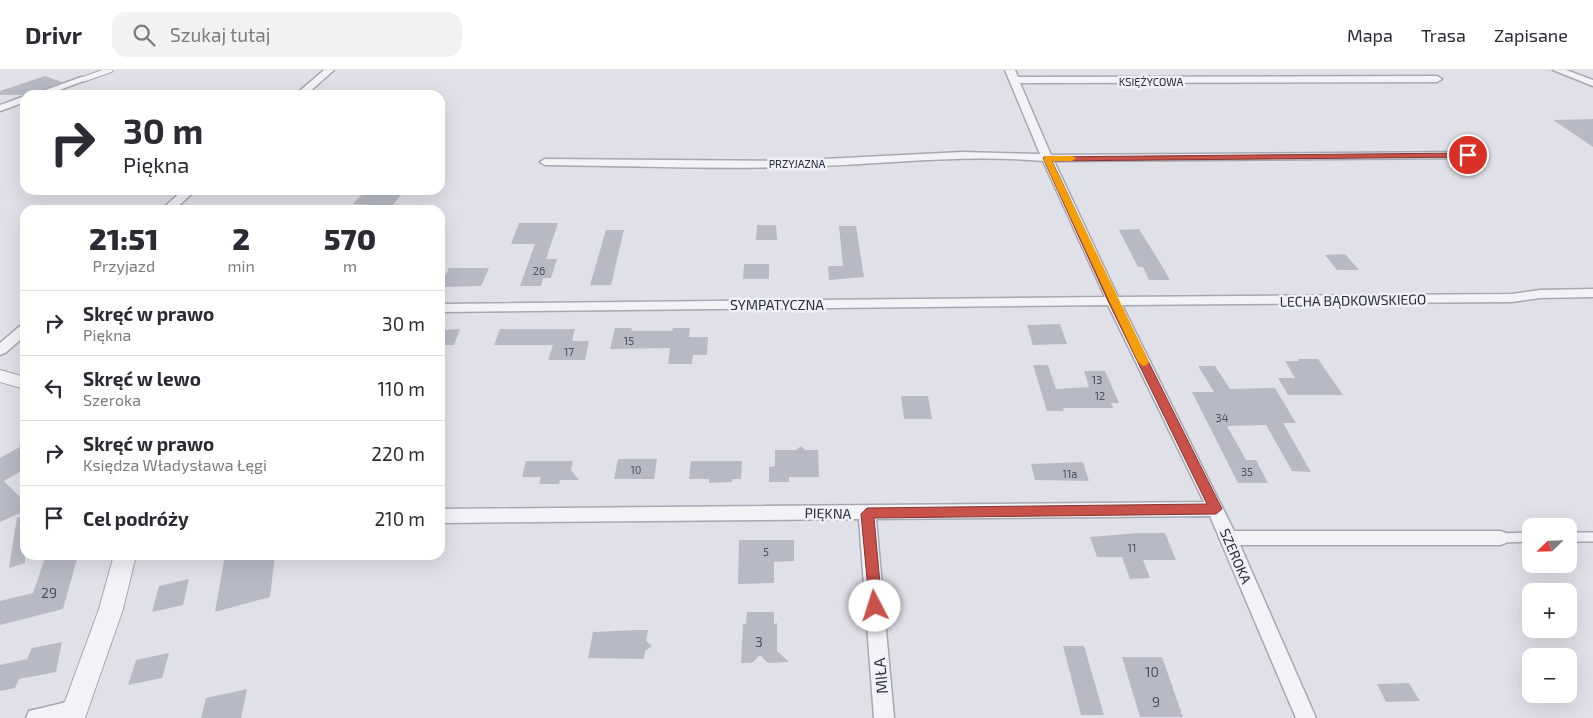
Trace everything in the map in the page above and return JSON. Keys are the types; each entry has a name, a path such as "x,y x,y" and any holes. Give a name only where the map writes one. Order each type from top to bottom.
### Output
{"street":[{"path":"306,90 329,70"},
{"path":"1558,70 1593,83"},
{"name":"KSIĘŻYCOWA","path":"1013,75 1438,79"},
{"name":"SZEROKA","path":"1013,75 1047,158 1114,303 1216,509 1306,718"},
{"path":"52,90 84,79"},
{"path":"0,108 20,101"},
{"path":"0,108 20,110"},
{"name":"PRZYJAZNA","path":"546,162 811,163 972,154 1007,154 1047,158 1468,155"},
{"path":"173,205 184,195"},
{"name":"LECHA BĄDKOWSKIEGO","path":"1114,303 1512,298 1540,294 1593,293"},
{"name":"SYMPATYCZNA","path":"445,308 608,304 1114,303"},
{"path":"0,350 20,333"},
{"path":"0,376 20,382"},
{"name":"PIĘKNA","path":"445,516 680,512 867,514 1216,509"},
{"name":"MIŁA","path":"867,514 884,718"},
{"path":"1228,538 1500,538"},
{"path":"36,718 73,714 111,609 124,560"}],"lane":[{"path":"84,79 110,70"},
{"path":"1500,538 1522,537"},
{"path":"1578,537 1593,537"}],"building":[{"path":"45,76 62,82 42,90 20,90 20,95 0,95 0,91"},
{"path":"1593,119 1593,147 1553,120"},
{"path":"361,195 401,195 393,205 353,204"},
{"path":"519,223 558,223 546,259 557,259 551,278 543,278 541,286 520,286 535,244 511,244"},
{"path":"757,225 776,225 777,240 756,240"},
{"path":"839,226 856,226 864,277 829,280 828,266 843,266"},
{"path":"1139,229 1170,280 1149,280 1143,267 1138,267 1119,230"},
{"path":"606,230 624,230 611,285 590,285"},
{"path":"1345,254 1359,270 1337,270 1325,255"},
{"path":"744,264 769,264 769,279 743,279"},
{"path":"449,268 489,268 481,286 445,287 445,276"},
{"path":"1060,324 1067,344 1033,345 1027,325"},
{"path":"615,328 632,328 631,331 672,331 673,328 690,328 689,337 708,337 707,355 693,355 692,364 668,364 670,348 610,349"},
{"path":"460,329 454,345 445,345 445,330"},
{"path":"500,329 575,329 572,341 589,341 585,360 548,360 553,345 494,345"},
{"path":"1298,359 1318,359 1343,395 1288,395 1278,378 1295,378 1285,361 1299,361"},
{"path":"1033,365 1048,365 1056,389 1089,387 1084,371 1105,371 1119,403 1111,403 1113,408 1063,408 1064,411 1047,411"},
{"path":"1198,366 1215,366 1230,389 1275,388 1296,423 1283,423 1311,472 1292,471 1266,425 1227,426 1246,460 1256,460 1268,483 1238,483 1192,392 1214,392"},
{"path":"901,396 928,396 932,419 904,419"},
{"path":"801,446 805,450 818,450 819,477 789,477 789,482 769,482 769,467 775,466 775,450 796,450"},
{"path":"20,447 20,472 4,481 20,497 20,513 0,522 0,458"},
{"path":"618,459 657,459 654,479 614,479"},
{"path":"526,461 573,461 571,470 579,480 560,480 559,484 539,484 541,477 522,477"},
{"path":"691,461 742,461 741,479 732,479 732,482 709,483 709,479 689,479"},
{"path":"1083,462 1089,481 1035,480 1031,464"},
{"path":"17,517 20,517 20,560 25,560 25,563 9,568"},
{"path":"1165,533 1176,560 1143,560 1150,578 1130,579 1122,557 1097,557 1090,537"},
{"path":"739,540 794,540 794,561 774,562 774,583 738,584"},
{"path":"44,560 77,560 63,609 0,625 0,601 33,593"},
{"path":"224,560 274,560 270,597 215,612"},
{"path":"189,579 183,605 152,612 159,586"},
{"path":"747,612 774,612 774,624 777,623 777,651 789,662 768,663 760,655 752,663 741,663 743,624 746,624"},
{"path":"648,630 646,641 652,646 645,651 644,659 588,658 593,632"},
{"path":"62,642 56,672 19,679 15,688 0,691 0,665 27,659 32,648"},
{"path":"1063,646 1084,646 1104,715 1081,715"},
{"path":"169,653 162,678 128,685 136,660"},
{"path":"1122,657 1162,657 1183,717 1140,717"},
{"path":"1409,683 1420,701 1386,702 1377,684"},
{"path":"247,689 241,718 201,718 206,698"}],"slow traffic":[{"path":"1072,158 1047,158 1143,362"}],"route":[{"path":"875,606 867,514 1216,509 1114,303 1047,158 1468,155"}]}
